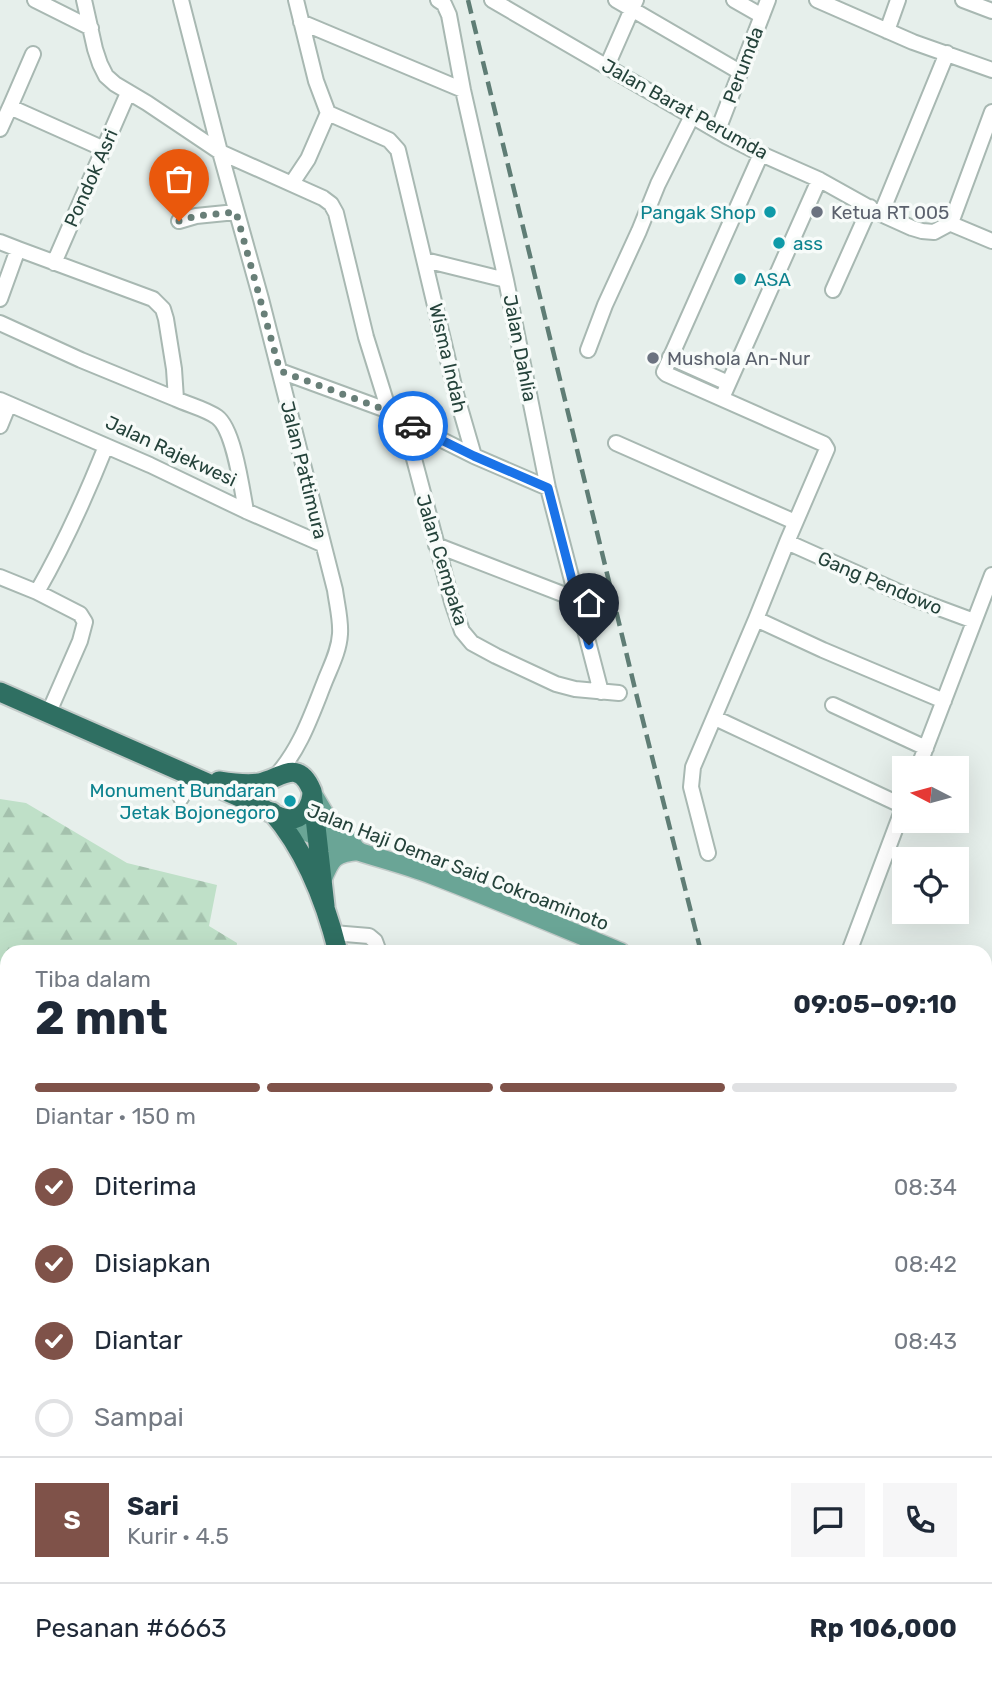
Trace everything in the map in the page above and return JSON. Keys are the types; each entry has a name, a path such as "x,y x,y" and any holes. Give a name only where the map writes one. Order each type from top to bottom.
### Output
{"highway":[{"path":"0,692 278,816 290,819 299,817 306,811 312,799 310,787 303,778 289,772 261,782 239,784 193,776"},
{"path":"272,779 267,789 268,806 278,816 305,862 325,906 336,945"},
{"path":"310,787 325,906"}],"main road":[{"path":"310,787 329,821 359,851"},
{"name":"Jalan Haji Oemar Said Cokroaminoto","path":"278,816 294,827 318,837 430,874 604,945"},
{"path":"322,881 327,866 336,855 359,851"}],"street":[{"path":"35,0 91,28"},
{"path":"84,0 100,64 106,76 220,152 292,183 331,204 336,213 366,337 388,411"},
{"name":"Jalan Pattimura","path":"181,0 335,590 340,634 338,650 303,735 290,760 272,779"},
{"path":"292,183 308,159 328,113 316,81 296,0"},
{"name":"Jalan Barat Perumda","path":"492,0 761,154 819,180 875,210 912,228 928,232 941,229 949,223"},
{"path":"616,0 634,5 740,72"},
{"path":"734,0 762,16"},
{"name":"Perumda","path":"718,130 768,0"},
{"path":"817,0 835,4 912,42 992,70"},
{"path":"887,31 898,0"},
{"path":"963,0 992,11"},
{"name":"Jalan Dahlia","path":"441,2 449,15 548,488 601,692"},
{"path":"607,66 634,5"},
{"path":"301,22 463,90"},
{"path":"833,289 875,210 947,53"},
{"path":"0,129 33,54"},
{"name":"Pondok Asri","path":"54,263 128,93"},
{"path":"10,107 104,149"},
{"path":"992,112 949,223 992,241"},
{"name":"Wisma Indah","path":"328,113 389,140 398,150 456,394 474,456"},
{"path":"588,350 604,305 658,184 692,116"},
{"path":"708,853 691,786 691,776 786,542 827,451 824,444 666,374 665,370 761,154"},
{"path":"722,398 819,180"},
{"path":"179,221 196,216 236,212"},
{"path":"0,242 153,299 159,304 166,319 176,399"},
{"path":"0,299 18,249"},
{"path":"425,260 506,281"},
{"path":"0,323 218,418 224,425 235,456 246,511"},
{"path":"670,357 728,383"},
{"path":"280,371 388,411"},
{"path":"0,426 5,402"},
{"name":"Jalan Rajekwesi","path":"5,402 322,544"},
{"name":"Wisma Indah","path":"388,411 474,456 548,488"},
{"name":"Jalan Cempaka","path":"404,421 462,631 472,643 556,684 575,689 620,693"},
{"path":"616,443 795,522"},
{"path":"37,592 61,549 106,446"},
{"name":"Gang Pendowo","path":"786,542 902,594 974,621"},
{"path":"436,544 578,600"},
{"path":"923,756 974,621 986,609 992,575"},
{"path":"0,577 80,614 85,622 80,641 49,712"},
{"path":"756,619 944,701"},
{"path":"833,705 926,748"},
{"path":"715,718 892,799"},
{"path":"303,735 303,759 310,787"},
{"path":"181,798 193,776"},
{"path":"852,945 894,833"},
{"path":"333,933 369,936 376,945"}],"green space":[{"path":"0,799 26,803 127,863 217,885 209,926 237,943 237,945 0,945"}],"railway":[{"path":"468,0 699,945"}],"way so far":[{"path":"179,221 196,216 236,212 280,371 388,411 413,426"}],"place":[{"name":"Pangak Shop","path":"770,212"},
{"name":"Ketua RT 005","path":"817,212"},
{"name":"ass","path":"779,243"},
{"name":"ASA","path":"740,279"},
{"name":"Mushola An-Nur","path":"653,358"},
{"name":"Monument Bundaran Jetak Bojonegoro","path":"290,801"}],"route":[{"path":"413,426 548,488 589,645"}]}
